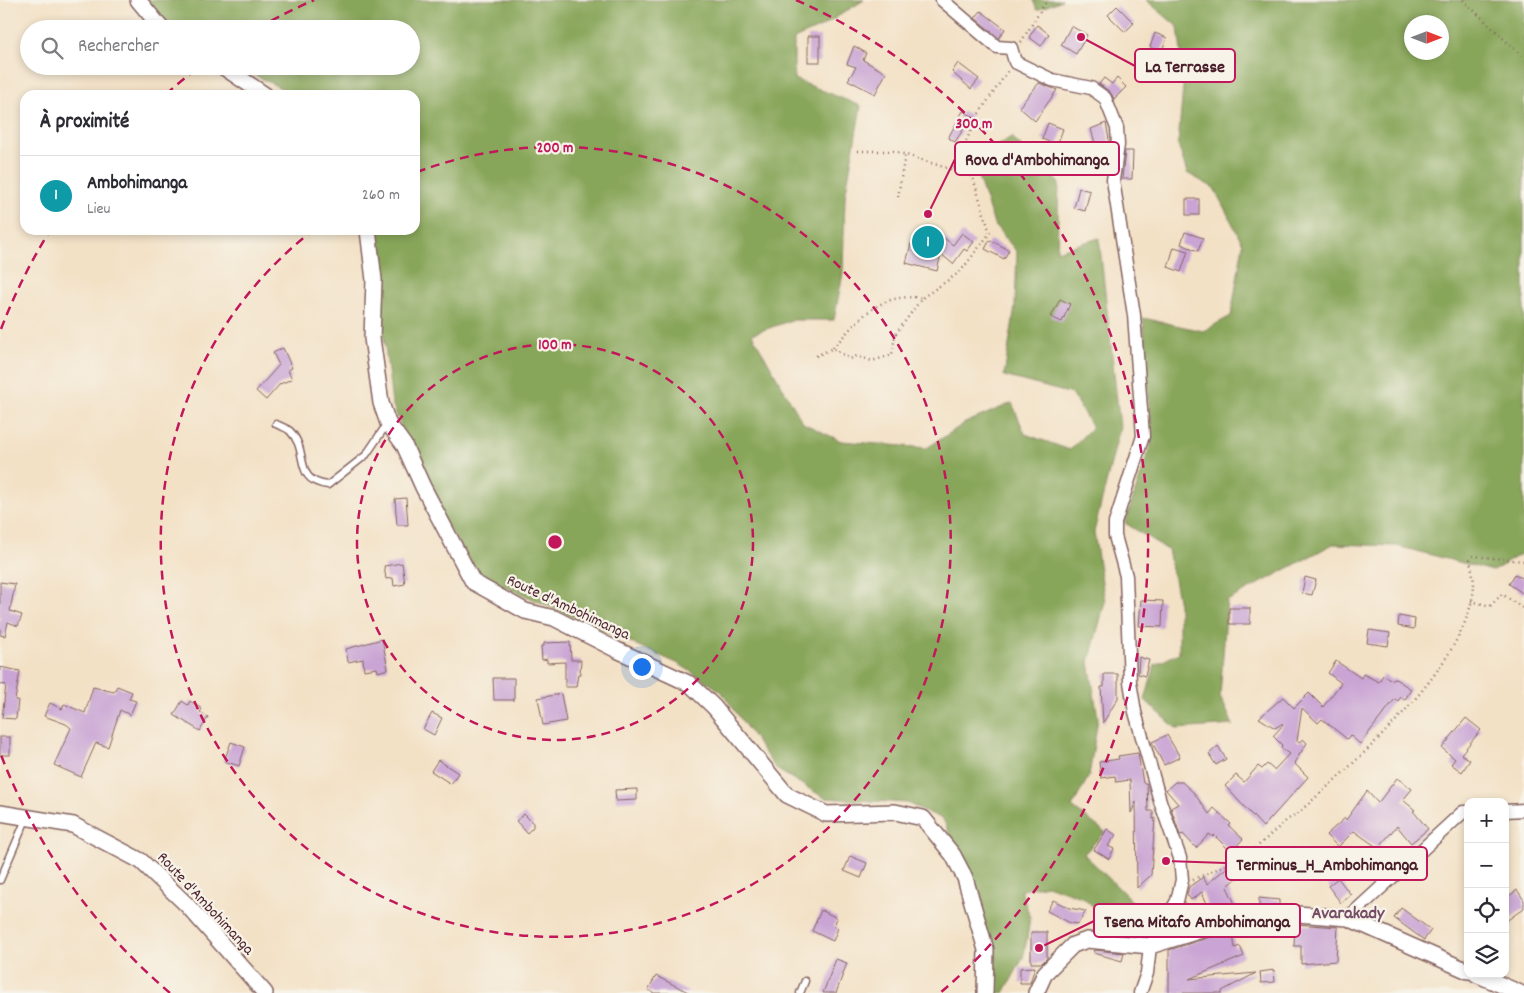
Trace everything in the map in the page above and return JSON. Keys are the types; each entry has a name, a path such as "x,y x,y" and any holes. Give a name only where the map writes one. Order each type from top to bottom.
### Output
{"street":[{"path":"138,0 155,20"},
{"path":"942,0 997,47 1011,48 1015,62 1052,80 1091,88 1104,98 1117,128 1118,145 1114,186 1134,315 1143,436 1116,522 1116,536 1126,576 1130,682 1135,712 1160,801 1180,858 1182,880 1177,901 1150,946 1147,973 1140,993"},
{"path":"235,75 258,90"},
{"name":"Route d'Ambohimanga","path":"369,235 374,280 372,338 381,403 388,423 404,445 423,487 473,582 525,611 554,618 616,650 690,684 714,707 787,795 826,814 896,812 923,818 952,854 965,878 986,950 984,993"},
{"path":"1509,811 1524,810"},
{"path":"1348,918 1464,812"},
{"name":"Route d'Ambohimanga","path":"0,813 73,825 140,861 187,905 265,993"},
{"path":"1036,993 1045,973 1073,945 1087,940 1150,946 1208,928 1245,924 1297,914 1348,918 1464,968"},
{"path":"1485,978 1517,992"}],"lane":[{"path":"276,424 290,431 307,477 314,483 328,485 366,456 388,423"},
{"path":"0,880 27,816"},
{"path":"800,993 805,981"}],"path":[{"path":"1011,48 1022,41 1046,0"},
{"path":"1463,0 1524,58"},
{"path":"953,170 978,115 1015,62"},
{"path":"833,348 850,359 857,356 872,361 892,355 895,335 922,298 960,272 990,233 973,178 894,150 858,151"},
{"path":"898,197 905,154"},
{"path":"816,356 833,348 860,319 883,302 905,296 922,298"},
{"path":"1182,880 1198,879 1249,854 1287,820 1298,814 1370,748 1434,676 1464,626 1474,585 1470,559 1473,556 1524,561"},
{"path":"1470,601 1490,606 1502,594 1524,608"}],"green space":[{"path":"144,0 864,0 821,27 794,39 794,79 861,106 845,197 843,273 834,320 792,320 752,334 803,423 841,441 927,448 965,423 1012,403 1025,434 1070,450 1092,427 1072,394 1004,376 1015,307 1017,252 994,224 973,162 1011,137 1059,182 1057,251 1099,238 1120,427 1094,532 1105,602 1089,662 1098,718 1089,776 1072,807 1105,832 1084,854 1134,903 1107,919 1084,898 1047,885 1021,890 1030,917 1023,958 1004,993 988,993 967,872 943,819 907,803 825,798 776,769 721,691 679,664 479,575 430,499 392,403 383,329 378,235 420,235 420,90 285,90 255,75 420,75 420,20 162,20"},
{"path":"1033,0 1062,0 1037,10"},
{"path":"1146,0 1524,0 1524,552 1493,571 1397,546 1333,544 1227,601 1220,696 1233,725 1177,729 1145,700 1155,665 1179,653 1179,604 1168,550 1125,523 1152,441 1143,318 1203,331 1231,316 1243,244 1214,188 1187,173 1178,144 1184,77 1178,27"}],"building":[{"path":"1117,6 1134,23 1125,32 1108,15"},
{"path":"981,11 1005,29 999,38 975,18"},
{"path":"1037,25 1049,34 1041,46 1029,37"},
{"path":"1071,26 1087,35 1076,54 1061,45"},
{"path":"1155,33 1167,38 1161,52 1150,47"},
{"path":"808,36 820,36 820,62 808,62"},
{"path":"854,46 866,53 863,60 886,73 875,94 848,80 856,67 847,64"},
{"path":"958,63 979,79 971,89 952,72"},
{"path":"1104,78 1112,84 1117,78 1126,87 1114,99 1110,92 1099,84"},
{"path":"1039,83 1057,90 1035,121 1019,107"},
{"path":"963,111 972,116 955,142 948,138"},
{"path":"1048,123 1063,129 1057,145 1042,139"},
{"path":"1106,123 1110,145 1108,158 1100,161 1091,129"},
{"path":"1125,151 1133,151 1132,179 1122,179"},
{"path":"1079,188 1090,191 1085,211 1074,208"},
{"path":"1186,199 1199,199 1199,215 1186,215"},
{"path":"921,231 939,245 944,238 953,245 962,233 974,242 967,251 964,249 953,264 941,254 937,271 906,263 911,244"},
{"path":"1185,232 1203,238 1198,251 1181,244"},
{"path":"990,240 1009,250 1004,259 985,249"},
{"path":"1174,247 1188,251 1181,272 1168,267"},
{"path":"1060,299 1070,304 1062,322 1051,317"},
{"path":"283,348 292,368 288,370 292,379 280,384 266,400 256,391 279,365 273,353"},
{"path":"406,498 408,525 397,525 395,499"},
{"path":"402,563 405,584 394,586 393,578 386,579 384,566"},
{"path":"1515,574 1524,579 1524,594 1509,584"},
{"path":"1305,577 1316,580 1312,595 1302,593"},
{"path":"0,582 15,584 10,611 22,615 18,626 8,622 5,636 0,635"},
{"path":"1141,600 1163,601 1162,627 1139,626"},
{"path":"1229,608 1250,608 1250,624 1229,624"},
{"path":"1399,616 1415,619 1414,629 1398,626"},
{"path":"1369,630 1390,633 1388,646 1367,643"},
{"path":"382,639 388,669 378,672 377,668 364,670 363,659 348,662 346,649"},
{"path":"570,642 571,660 581,660 580,674 578,674 576,687 565,687 565,662 547,663 547,659 542,660 541,646 544,646 544,643"},
{"path":"1139,657 1149,660 1145,676 1138,674"},
{"path":"1336,661 1361,678 1363,674 1379,682 1383,675 1392,680 1394,678 1411,689 1405,700 1401,697 1398,701 1395,699 1360,744 1350,735 1347,739 1322,719 1318,723 1302,708 1297,741 1299,742 1303,739 1307,743 1294,763 1308,777 1263,827 1225,786 1236,775 1244,782 1258,766 1262,769 1267,764 1274,770 1289,754 1281,748 1282,745 1273,736 1283,725 1275,728 1259,718 1283,697 1294,708 1309,693 1323,707 1341,683 1328,673"},
{"path":"0,667 20,671 15,700 18,700 16,719 2,718 6,685 0,684"},
{"path":"1104,674 1118,674 1118,698 1103,723 1101,687 1104,687"},
{"path":"493,678 514,678 514,700 494,700"},
{"path":"117,686 132,692 129,699 136,701 130,715 120,710 108,747 96,743 81,777 54,765 71,728 66,724 44,716 50,703 62,709 64,704 85,713 93,687 114,692"},
{"path":"561,694 566,721 543,725 538,698"},
{"path":"182,701 188,705 190,701 202,709 200,712 208,717 200,731 174,715"},
{"path":"432,713 442,718 434,735 423,729"},
{"path":"1466,718 1481,730 1461,754 1470,760 1462,772 1451,764 1455,759 1442,748"},
{"path":"1167,735 1180,757 1164,765 1152,742"},
{"path":"0,737 10,737 10,755 0,755"},
{"path":"231,742 245,747 239,766 224,761"},
{"path":"1218,746 1226,759 1216,765 1209,754"},
{"path":"1138,753 1143,783 1146,783 1147,786 1148,811 1153,811 1153,819 1155,818 1151,875 1137,888 1136,802 1131,813 1130,780 1116,782 1115,776 1101,778 1099,762 1119,759 1118,756"},
{"path":"438,760 458,773 451,784 431,771"},
{"path":"1397,778 1412,789 1403,800 1415,810 1413,811 1428,829 1411,843 1397,826 1378,848 1354,831 1338,847 1326,835 1345,818 1346,820 1367,791 1378,803"},
{"path":"1175,782 1182,782 1194,793 1209,814 1214,808 1243,839 1231,852 1214,835 1213,837 1209,834 1196,848 1183,834 1180,835 1171,808 1178,804 1166,790"},
{"path":"637,789 637,800 616,801 615,790"},
{"path":"524,814 533,823 533,827 527,833 516,821"},
{"path":"1107,829 1116,835 1108,846 1114,849 1109,859 1094,850"},
{"path":"850,856 867,863 861,878 844,871"},
{"path":"1230,865 1239,876 1227,887 1238,910 1242,907 1246,915 1213,918 1202,892 1191,900 1187,894 1189,887 1203,877 1207,884"},
{"path":"1338,878 1351,895 1341,903 1328,886"},
{"path":"1517,890 1524,900 1524,908 1509,919 1509,896"},
{"path":"1259,898 1279,900 1279,908 1259,913"},
{"path":"1053,900 1069,908 1086,911 1078,924 1070,923 1047,911"},
{"path":"1401,908 1431,930 1424,940 1394,918"},
{"path":"821,910 837,918 834,926 838,928 833,941 812,931"},
{"path":"1295,924 1338,927 1336,961 1301,964 1301,946 1294,946"},
{"path":"1031,932 1047,932 1047,958 1042,963 1031,963"},
{"path":"1233,935 1235,948 1240,946 1244,956 1189,979 1256,973 1222,991 1222,993 1169,993 1169,950 1210,937"},
{"path":"1095,950 1124,953 1122,961 1094,953"},
{"path":"836,959 847,963 836,993 823,993"},
{"path":"1035,967 1030,983 1020,983 1020,968"},
{"path":"1274,970 1275,982 1261,983 1260,972"},
{"path":"656,976 690,993 654,993 648,990"}],"place":[{"name":"La Terrasse","path":"1081,37"},
{"name":"Rova d'Ambohimanga","path":"928,214"},
{"name":"Ambohimanga","path":"928,242"},
{"name":"Terminus_H_Ambohimanga","path":"1166,861"},
{"name":"Tsena Mitafo Ambohimanga","path":"1039,948"}],"district":[{"name":"Avarakady","path":"1348,914"}]}
